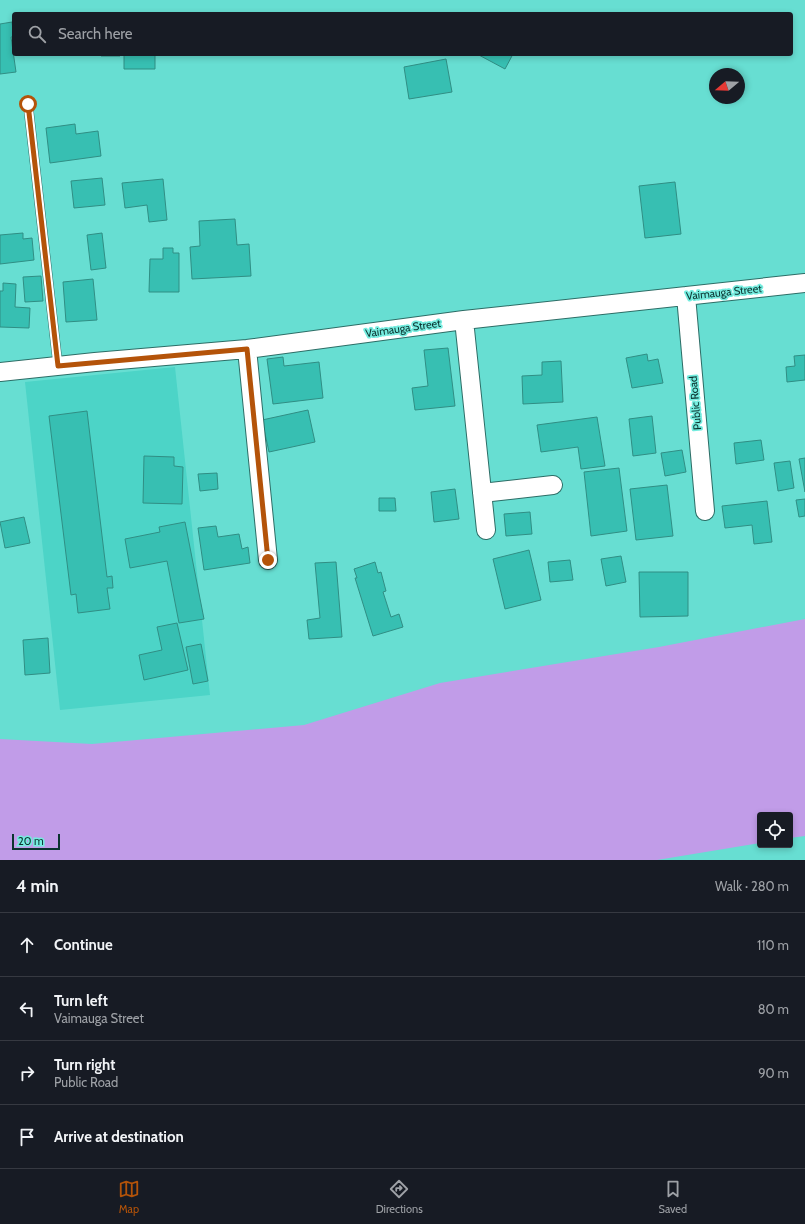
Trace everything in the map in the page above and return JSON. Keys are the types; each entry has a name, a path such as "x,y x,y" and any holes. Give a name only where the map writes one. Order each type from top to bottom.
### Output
{"street":[{"name":"Vaimauga Street","path":"0,372 247,349 464,320 805,283"},
{"name":"Public Road","path":"686,296 705,511"},
{"path":"464,320 486,530"},
{"path":"247,349 268,560"},
{"path":"482,493 552,485"}],"lane":[{"path":"28,104 58,366"}],"shaded area":[{"path":"175,367 210,695 60,710 25,382"},
{"path":"805,619 805,836 793,838 793,812 757,812 757,843 657,860 0,860 0,739 92,744 304,725 440,683 659,647"}],"building":[{"path":"12,22 12,56 14,56 16,72 0,74 0,24"},
{"path":"124,56 155,56 155,69 124,69"},
{"path":"481,56 512,56 505,69"},
{"path":"446,59 452,92 409,99 404,67"},
{"path":"75,124 76,134 98,131 101,156 50,163 46,128"},
{"path":"102,178 105,205 74,208 71,181"},
{"path":"163,179 167,220 149,222 147,205 125,208 122,183"},
{"path":"675,182 681,234 645,238 639,186"},
{"path":"235,219 237,245 249,244 251,276 192,279 190,247 200,246 199,221"},
{"path":"23,233 23,239 32,238 34,260 0,264 0,235"},
{"path":"102,233 106,268 91,270 87,235"},
{"path":"163,248 173,248 173,253 179,253 179,292 149,292 150,259 163,259"},
{"path":"41,276 43,301 25,302 23,277"},
{"path":"93,279 97,320 66,322 63,282"},
{"path":"3,283 16,284 15,307 30,308 29,328 0,327 0,291 3,291"},
{"path":"448,348 455,406 415,410 412,388 428,386 424,350"},
{"path":"647,354 648,361 658,359 663,383 632,388 626,358"},
{"path":"805,355 805,380 787,382 786,367 795,366 794,356"},
{"path":"283,357 284,366 319,362 323,398 273,404 267,359"},
{"path":"561,361 563,402 523,404 522,376 542,375 542,362"},
{"path":"308,410 315,442 269,452 262,420"},
{"path":"87,411 107,577 112,576 113,588 107,588 110,609 78,613 76,594 71,595 49,416"},
{"path":"652,416 656,453 633,456 629,419"},
{"path":"597,417 605,466 581,469 578,447 541,452 537,425"},
{"path":"761,440 764,460 736,464 734,443"},
{"path":"682,450 686,472 665,476 661,453"},
{"path":"144,456 174,457 174,466 183,467 182,504 143,503"},
{"path":"805,458 805,492 799,459"},
{"path":"790,461 794,488 778,491 774,463"},
{"path":"619,468 627,531 591,536 584,472"},
{"path":"217,473 218,489 200,491 198,474"},
{"path":"667,485 673,536 636,540 630,489"},
{"path":"455,489 459,519 434,522 431,492"},
{"path":"379,498 395,498 396,511 379,511"},
{"path":"805,499 805,516 799,517 796,500"},
{"path":"767,501 772,542 754,544 752,525 725,528 722,506"},
{"path":"530,512 532,534 506,536 504,514"},
{"path":"24,517 30,543 5,548 0,522"},
{"path":"185,522 204,619 179,623 167,561 130,568 125,539 160,532 159,527"},
{"path":"216,526 218,537 239,534 242,549 248,547 250,563 204,570 198,528"},
{"path":"529,550 541,600 505,609 493,559"},
{"path":"621,556 626,582 606,586 601,559"},
{"path":"570,560 573,580 550,582 548,562"},
{"path":"336,562 342,637 309,639 307,620 320,618 315,563"},
{"path":"375,562 378,573 381,572 386,591 383,592 391,617 399,614 403,627 373,636 355,578 357,578 354,569"},
{"path":"639,572 688,572 688,616 640,617"},
{"path":"177,623 188,670 144,680 139,655 162,650 157,627"},
{"path":"48,638 50,673 25,675 23,640"},
{"path":"201,644 208,681 193,684 186,647"}],"route":[{"path":"28,104 58,366 247,349 268,560"}]}
